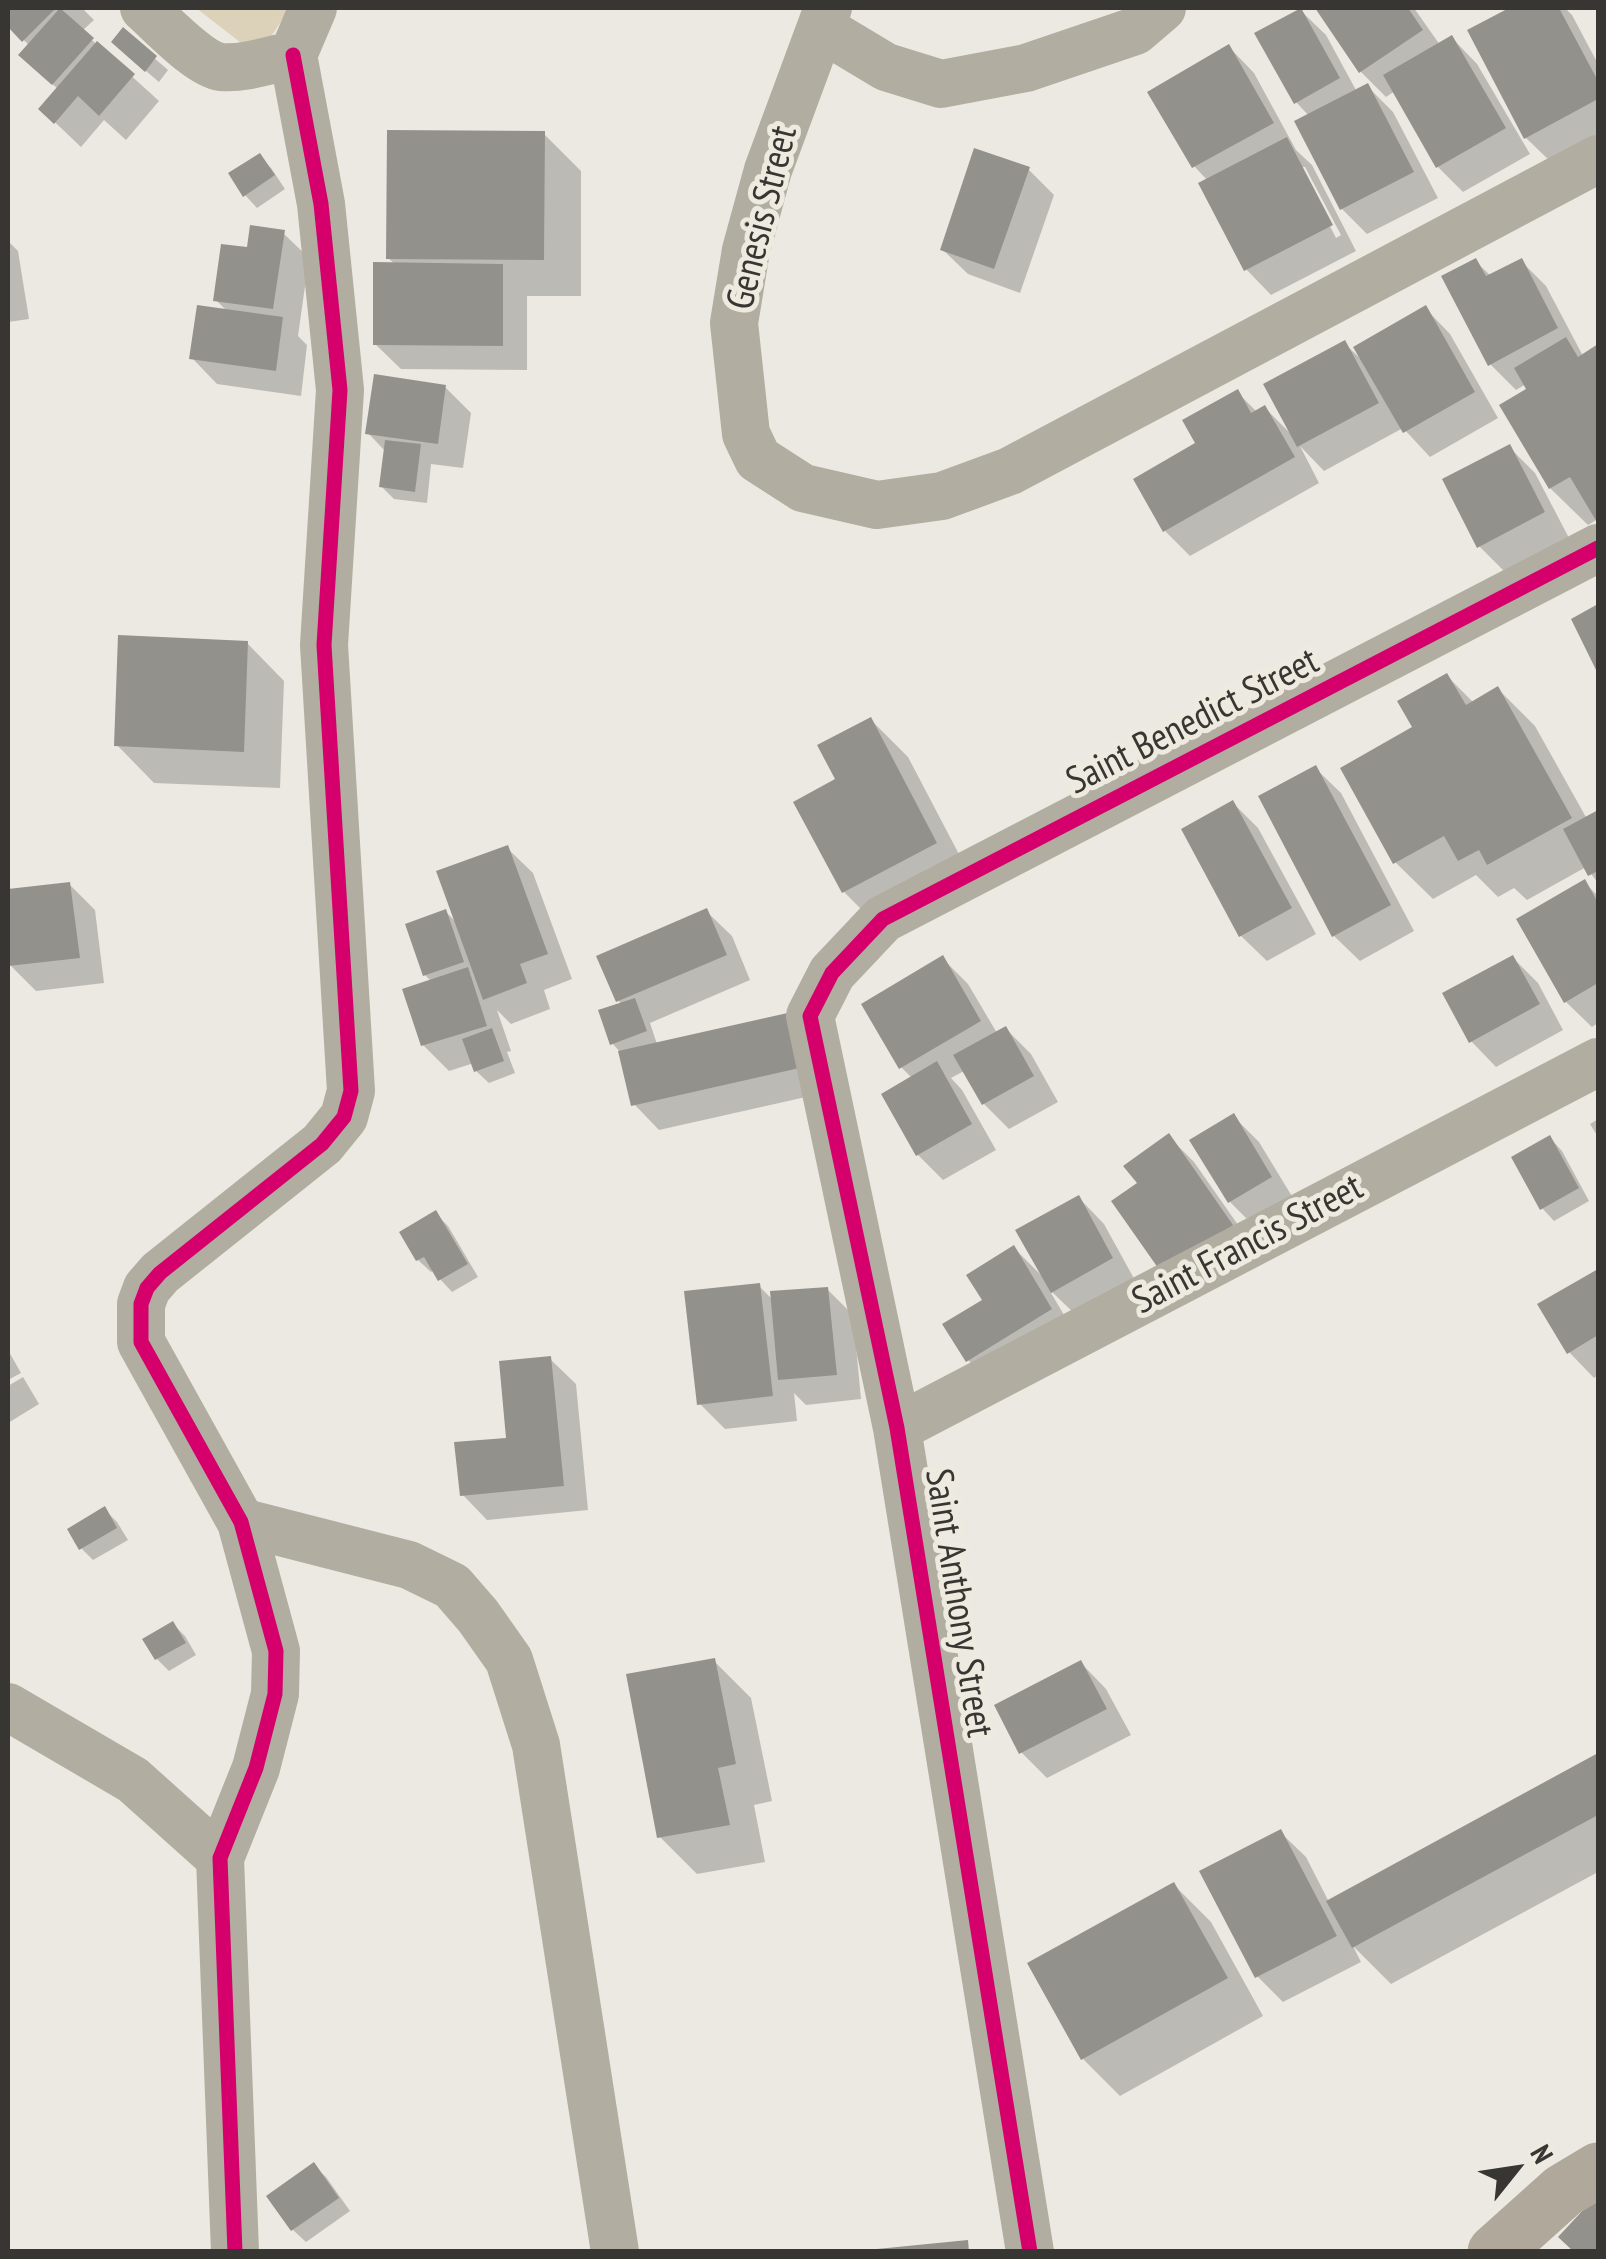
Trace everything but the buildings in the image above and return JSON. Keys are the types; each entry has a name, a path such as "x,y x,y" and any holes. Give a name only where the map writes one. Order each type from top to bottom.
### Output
{"main road":[{"path":"1495,2252 1563,2192 1598,2170"}],"street":[{"path":"144,8 182,44 216,67 293,55"},
{"path":"235,2252 220,1858 256,1768 275,1694 276,1651 241,1522 141,1342 141,1304 147,1288 160,1273 322,1144 344,1117 351,1091 324,644 340,390 321,204 293,55 313,8"},
{"path":"824,18 886,67 942,84 1026,68 1135,31 1162,8"},
{"name":"Genesis Street","path":"824,18 768,170 746,250 734,323 746,434 758,460 803,488 877,504 942,496 1010,471 1598,159"},
{"name":"Saint Benedict Street","path":"832,973 883,919 1598,548"},
{"name":"Saint Anthony Street","path":"832,973 810,1016 897,1428 1030,2252"},
{"name":"Saint Francis Street","path":"897,1428 1598,1062"},
{"path":"241,1522 408,1565 452,1586 509,1660 536,1745 615,2252"},
{"path":"8,1707 133,1780 220,1858"}],"shaded area":[{"path":"196,8 290,8 258,56"}],"cycle path":[{"path":"235,2252 220,1858 256,1768 275,1694 276,1651 241,1522 141,1342 141,1304 147,1288 160,1273 322,1144 344,1117 351,1091 324,645 340,390 321,204 293,55"},
{"path":"1030,2252 897,1428 810,1016 832,973 883,919 1598,548"}]}
